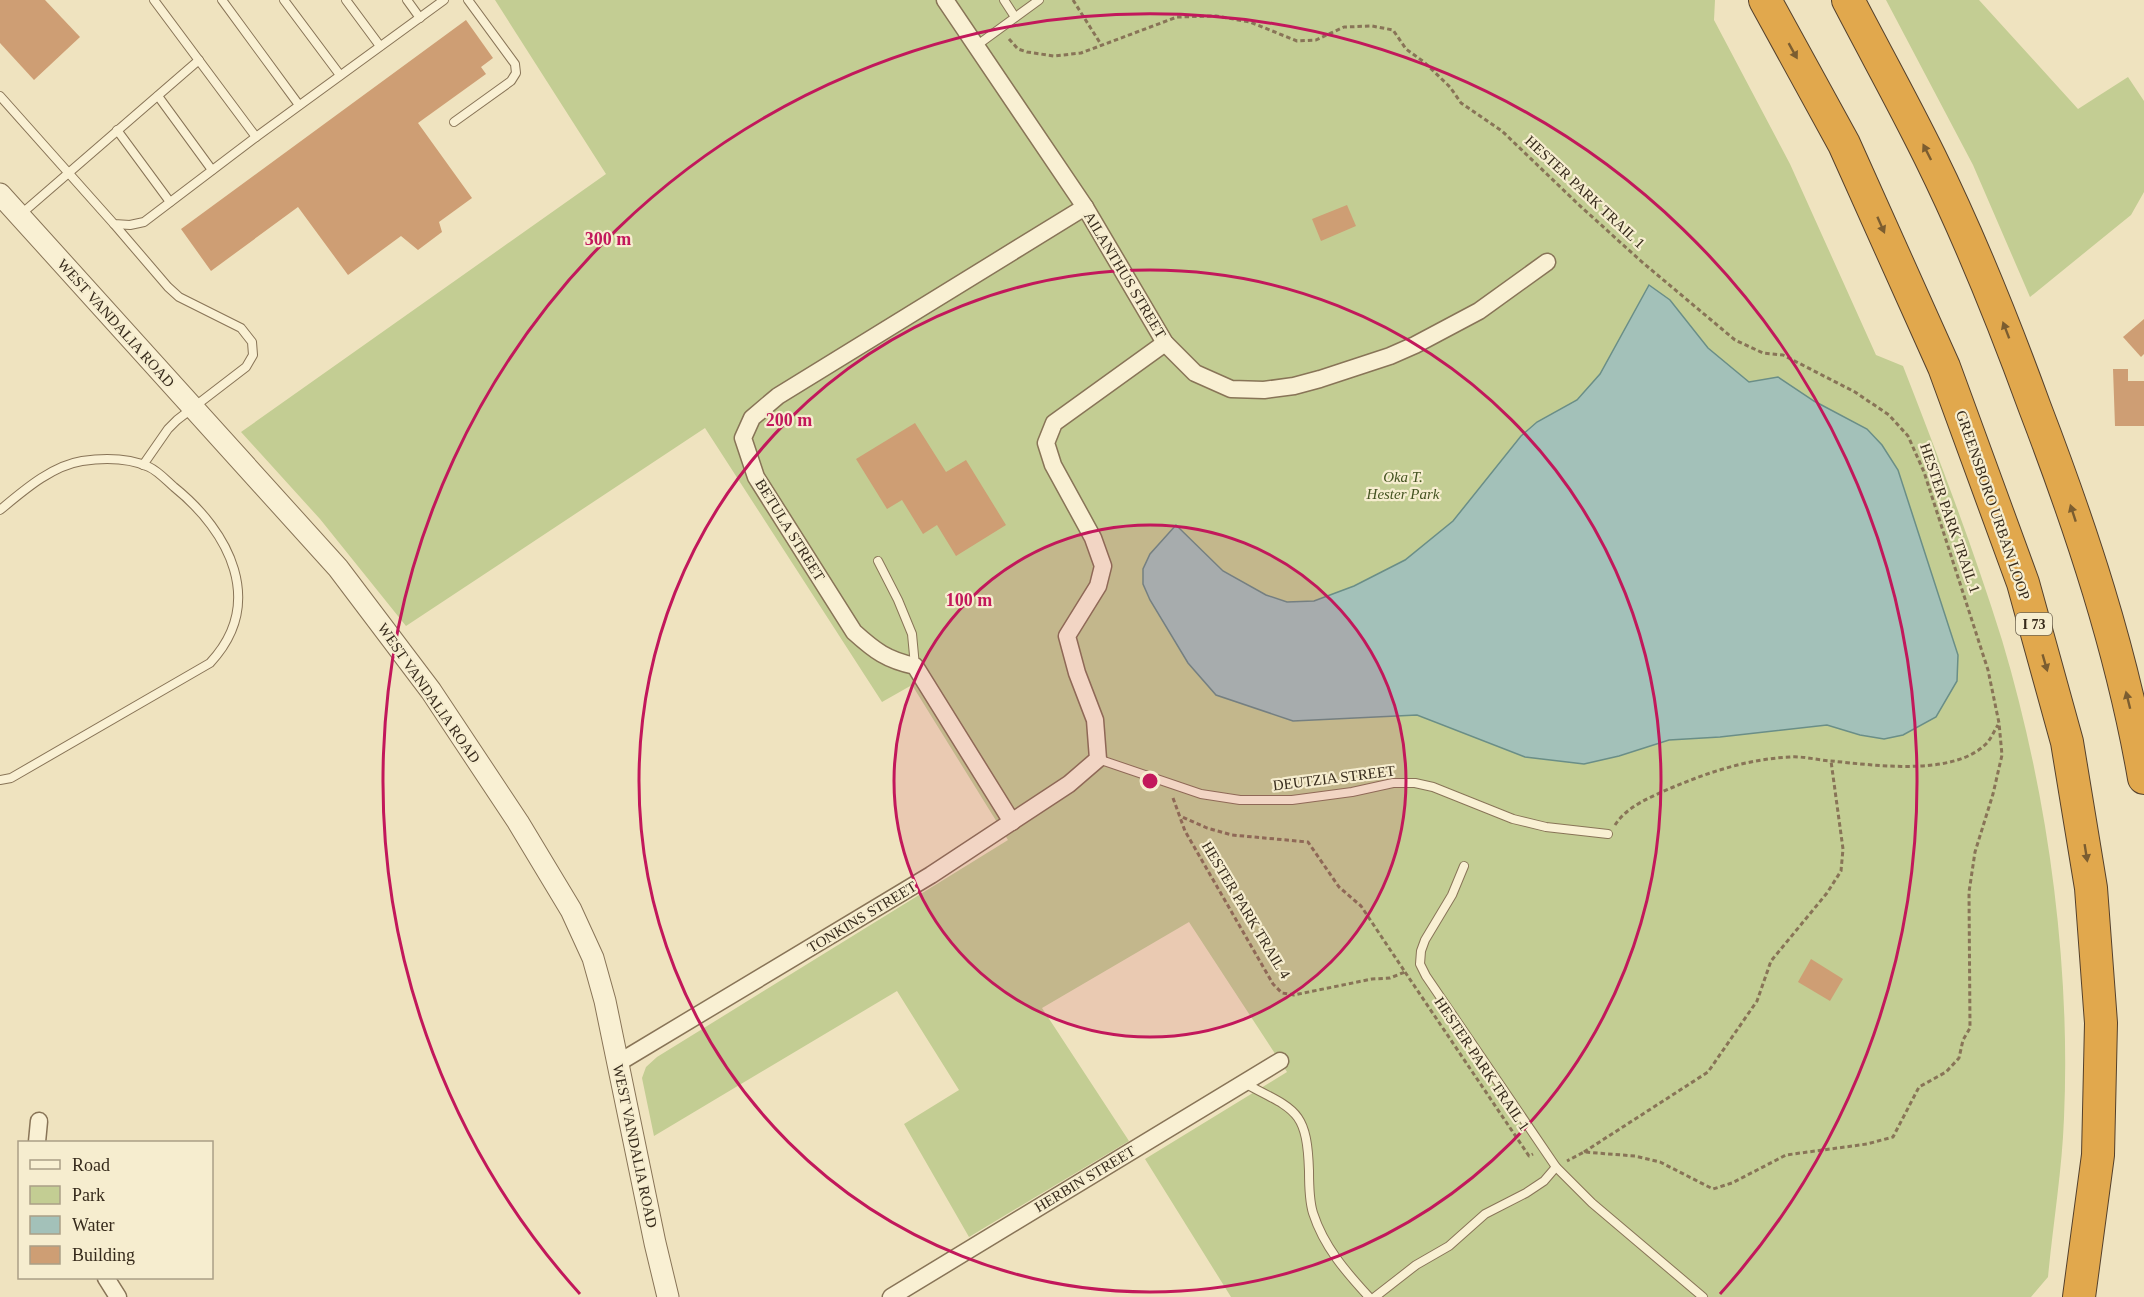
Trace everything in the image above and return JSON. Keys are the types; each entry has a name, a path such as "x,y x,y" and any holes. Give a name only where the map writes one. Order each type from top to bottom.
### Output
{"highway":[{"name":"GREENSBORO URBAN LOOP","path":"1765,0 1844,144 1944,367 2023,583 2067,742 2091,888 2101,1023 2098,1155 2079,1297"},
{"path":"1848,0 1930,158 2004,325 2060,473 2101,596 2136,734 2144,778"}],"street":[{"name":"AILANTHUS STREET","path":"945,0 1085,207 1165,343 1195,373 1231,389 1264,390 1294,386 1389,356 1479,311 1547,262"},
{"name":"WEST VANDALIA ROAD","path":"0,194 338,568 431,691 518,822 571,910 593,958 605,1001 668,1297"},
{"name":"BETULA STREET","path":"915,666 897,662 875,652 854,632 756,477 742,438 752,418 778,396 1085,207"},
{"path":"1098,759 1095,720 1077,674 1067,636 1098,586 1103,566 1093,538 1053,465 1046,443 1054,423 1165,343"},
{"path":"915,666 1012,822"},
{"name":"TONKINS STREET","path":"618,1063 921,881 1069,784 1098,759"},
{"name":"HERBIN STREET","path":"891,1297 1280,1061"},
{"path":"37,1141 39,1121"},
{"path":"107,1279 118,1297"}],"lane":[{"path":"168,0 156,3 256,137"},
{"path":"222,0 299,105"},
{"path":"284,0 340,75"},
{"path":"346,0 380,46"},
{"path":"407,0 420,18"},
{"path":"114,224 130,225 144,222 299,105 444,0"},
{"path":"454,122 511,81 516,73 515,64 468,0"},
{"path":"1004,0 1015,17"},
{"path":"976,46 1039,0"},
{"path":"19,215 199,60"},
{"path":"0,96 168,287 179,297 241,328 252,342 253,355 246,367 168,429 143,465"},
{"path":"158,96 212,170"},
{"path":"117,130 170,202"},
{"path":"0,510 56,469 80,461 109,459 143,465 151,468 190,499 216,531 233,564 239,589 237,617 230,635 223,650 210,663 11,778 0,780"},
{"path":"878,561 912,634 915,666"},
{"name":"DEUTZIA STREET","path":"1098,759 1201,794 1230,798 1292,800 1353,792 1393,783 1415,783 1433,787 1513,819 1546,827 1608,834"},
{"path":"1464,867 1421,951 1420,964 1426,976 1556,1167 1592,1203 1703,1297"},
{"path":"1243,1083 1281,1102 1302,1122 1308,1142 1312,1212 1334,1258 1370,1297"},
{"path":"1375,1297 1416,1265 1449,1246 1485,1214 1544,1180 1556,1167"}],"path":[{"path":"1073,0 1102,46"},
{"name":"HESTER PARK TRAIL 1","path":"1009,39 1018,49 1054,56 1081,53 1177,17 1216,16 1250,22 1297,41 1316,40 1344,27 1372,26 1393,30 1406,49 1424,62 1450,87 1461,103 1502,131 1610,233 1735,340 1763,353 1783,355 1855,392 1889,415 1908,436 1924,472 1988,670 1999,723 2002,755 1975,852 1968,892 1970,1028 1963,1040 1959,1058 1946,1072 1918,1087 1893,1137 1867,1144 1786,1155 1732,1183 1713,1189 1660,1162 1635,1156 1584,1152"},
{"path":"1608,834 1623,812 1696,777 1749,762 1792,756 1905,766 1949,763 1971,755 1987,743 1999,723"},
{"path":"1556,1167 1584,1152 1708,1072 1734,1037 1757,1001 1771,961 1827,893 1841,872 1843,849 1830,761"},
{"name":"HESTER PARK TRAIL 4","path":"1166,782 1185,831 1273,984 1282,993 1294,995 1372,979 1390,978 1405,972 1361,906 1339,887 1308,842 1232,835 1207,828 1180,816"},
{"name":"HESTER PARK TRAIL 1","path":"1405,972 1529,1156 1543,1147"}],"green space":[{"name":"Oka T. Hester Park","path":"495,0 1715,0 1714,20 1790,164 1876,355 1903,366 1979,571 2018,697 2043,816 2052,876 2064,998 2063,1138 2048,1277 2031,1297 1231,1297 1145,1159 1287,1072 1189,922 1042,1008 1129,1141 969,1237 904,1124 959,1090 897,991 654,1136 642,1078 646,1067 657,1057 1008,840 912,685 882,702 705,428 406,626 320,519 241,432 606,174"},
{"path":"1886,0 1979,0 2078,109 2128,77 2144,101 2144,192 2131,215 2030,297 1973,165"}],"water":[{"path":"1649,285 1670,300 1708,348 1749,382 1778,377 1814,401 1867,429 1882,445 1898,470 1958,655 1957,681 1936,717 1903,735 1884,739 1860,735 1827,725 1720,737 1669,740 1619,756 1584,764 1525,757 1417,715 1293,721 1216,695 1188,663 1150,600 1143,584 1143,569 1150,554 1176,525 1223,571 1266,595 1287,602 1314,601 1354,586 1405,560 1453,521 1521,436 1537,422 1577,400 1600,374"}],"building":[{"path":"0,0 45,0 80,37 34,80 0,43"},
{"path":"466,20 493,58 481,67 486,74 418,123 472,198 439,222 442,232 418,250 401,236 348,275 298,207 211,271 181,229"},
{"path":"1347,205 1356,226 1321,241 1312,219"},
{"path":"2144,319 2144,354 2141,357 2123,337"},
{"path":"2113,369 2128,369 2128,381 2144,381 2144,426 2115,426"},
{"path":"915,423 946,472 966,460 1006,525 956,556 937,525 923,534 902,500 887,509 856,459"},
{"path":"1811,959 1843,979 1830,1001 1798,982"}]}
